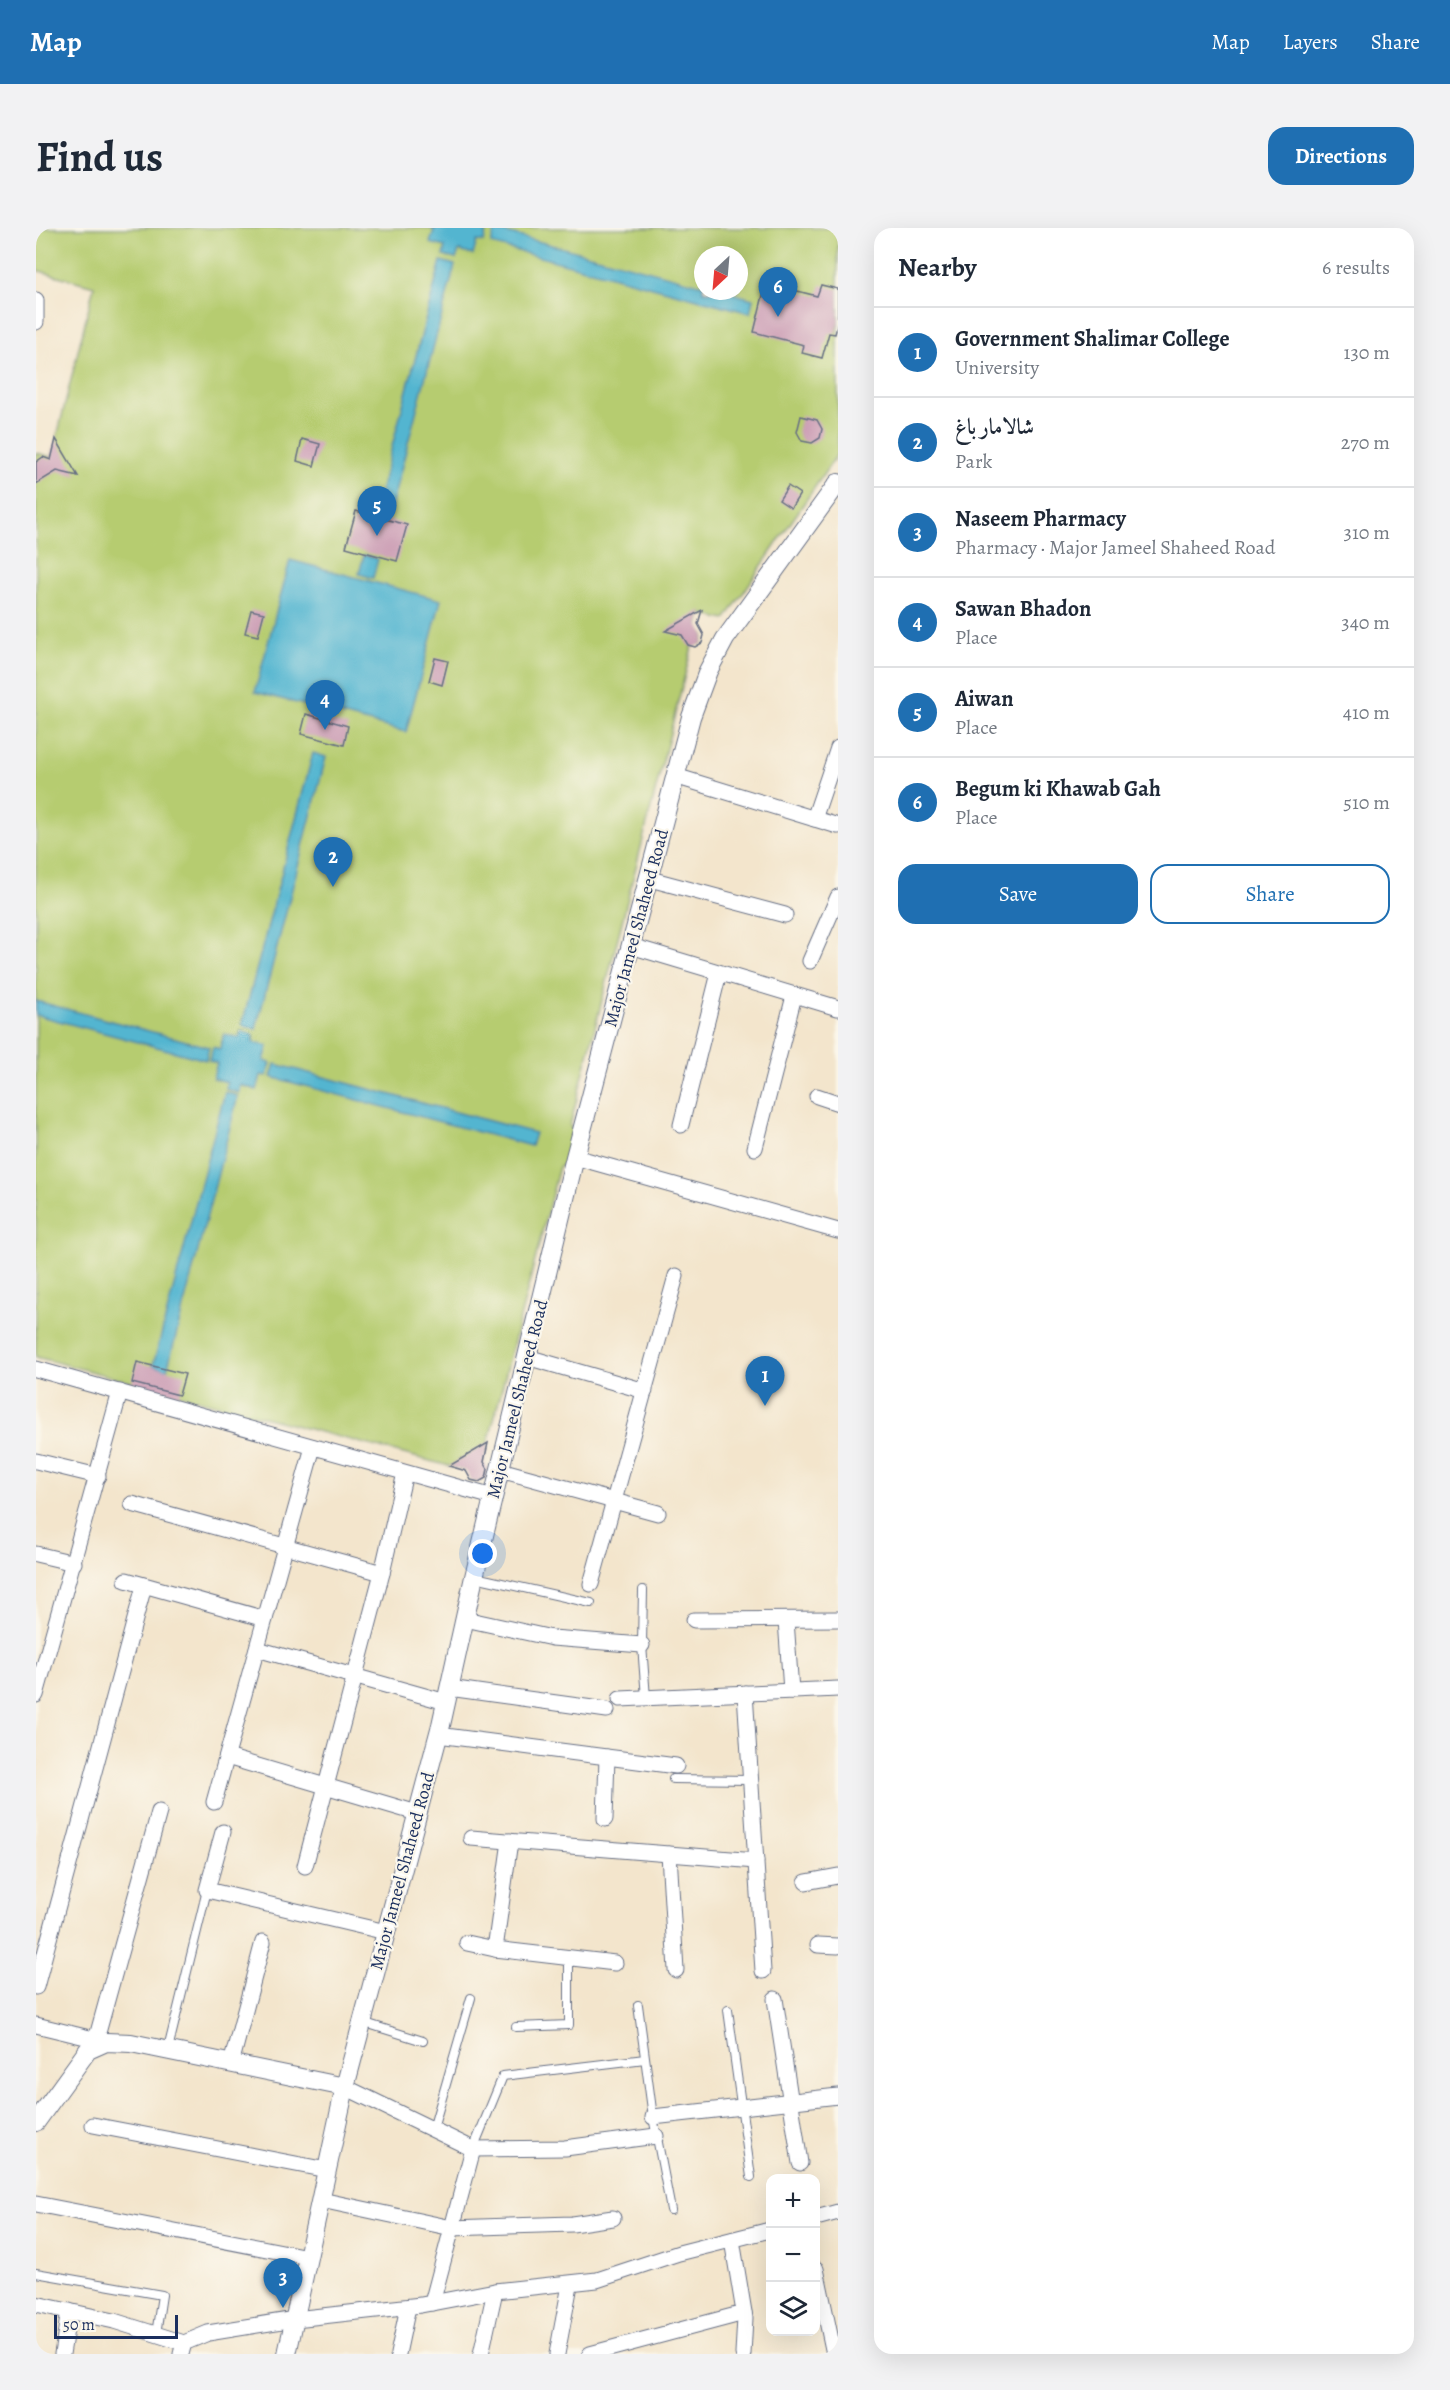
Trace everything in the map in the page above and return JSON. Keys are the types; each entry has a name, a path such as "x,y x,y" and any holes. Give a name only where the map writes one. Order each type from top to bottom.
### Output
{"street":[{"path":"36,300 36,322"},
{"name":"Major Jameel Shaheed Road","path":"287,2354 345,2087 438,1735 575,1157 691,717 708,671 725,639 836,490"},
{"path":"814,819 838,748"},
{"path":"675,776 838,826"},
{"path":"650,879 784,915"},
{"path":"810,961 838,897"},
{"path":"631,946 838,1008"},
{"path":"681,1125 719,973"},
{"path":"755,1148 794,996"},
{"path":"817,1096 838,1103"},
{"path":"575,1157 838,1231"},
{"path":"591,1584 676,1276"},
{"path":"527,1357 645,1391"},
{"path":"36,1369 493,1497"},
{"path":"36,1695 42,1651 74,1563 120,1392"},
{"path":"214,1802 313,1447"},
{"path":"36,1461 98,1476"},
{"path":"500,1470 658,1513"},
{"path":"305,1866 382,1573 405,1473"},
{"path":"132,1504 382,1573"},
{"path":"36,1554 74,1563"},
{"path":"126,1580 265,1619"},
{"path":"36,1987 144,1586"},
{"path":"465,1619 552,1638 642,1645"},
{"path":"694,1620 838,1619"},
{"path":"786,1620 791,1691"},
{"path":"257,1649 355,1677 447,1695 607,1710"},
{"path":"620,1699 838,1689"},
{"path":"745,1693 763,1971"},
{"path":"438,1735 607,1757 674,1772"},
{"path":"227,1757 417,1813"},
{"path":"605,1819 607,1757"},
{"path":"36,2122 88,2050 101,2041 159,1812"},
{"path":"223,1832 207,1890 386,1932"},
{"path":"471,1838 756,1861"},
{"path":"495,1949 510,1841"},
{"path":"669,1854 676,1970"},
{"path":"806,1882 838,1876"},
{"path":"231,2064 263,1942"},
{"path":"467,1943 495,1949 615,1963"},
{"path":"818,1945 838,1946"},
{"path":"775,1999 800,2163"},
{"path":"36,2025 101,2041 131,2043 345,2087 473,2149 565,2148 656,2136"},
{"path":"653,2117 838,2096"},
{"path":"93,2125 327,2170"},
{"path":"432,2303 473,2149"},
{"path":"321,2200 452,2228 572,2224 613,2218"},
{"path":"36,2204 308,2257"},
{"path":"820,2217 838,2212"},
{"path":"36,2304 114,2321 156,2334 182,2348 208,2333 295,2319 408,2307 495,2291 597,2280 679,2253 766,2230"},
{"path":"732,2240 744,2313 743,2354"},
{"path":"819,2282 834,2354"},
{"path":"557,2354 570,2284"},
{"path":"481,2354 495,2291"},
{"path":"398,2354 408,2307"},
{"path":"62,2354 69,2311"},
{"path":"590,2354 744,2313"}],"lane":[{"path":"474,1577 591,1603"},
{"path":"643,1590 642,1645 646,1698"},
{"path":"674,1772 750,1780"},
{"path":"168,2051 207,1890"},
{"path":"516,2027 569,2025 569,1957"},
{"path":"433,2129 471,1998"},
{"path":"638,2005 656,2136 671,2210"},
{"path":"728,2010 751,2177"},
{"path":"362,2022 423,2041"},
{"path":"473,2149 503,2076 645,2059"},
{"path":"36,2273 162,2295 156,2334"}],"green space":[{"path":"36,228 838,228 838,453 725,620 701,614 697,627 704,635 702,643 692,647 570,1126 578,1138 572,1160 559,1167 483,1462 488,1470 486,1478 479,1482 471,1480 468,1471 36,1357 36,453 52,457 94,286 36,270"}],"water":[{"path":"429,228 487,228 484,242 477,241 473,255 459,251 456,259 443,256 445,247 430,243 434,230"},
{"path":"495,230 694,283 694,298 491,244"},
{"path":"441,261 455,265 389,515 375,511"},
{"path":"748,298 753,299 750,313 701,300 748,300"},
{"path":"364,555 378,559 373,578 359,574"},
{"path":"290,560 441,600 406,732 255,692"},
{"path":"313,753 326,757 256,1029 242,1025"},
{"path":"36,1001 209,1047 206,1060 36,1015"},
{"path":"241,1031 254,1035 253,1042 268,1046 264,1061 271,1063 267,1076 261,1075 257,1090 241,1085 239,1093 226,1089 227,1082 213,1078 217,1063 209,1061 213,1047 220,1049 224,1034 239,1038"},
{"path":"275,1064 535,1133 531,1146 271,1077"},
{"path":"225,1092 238,1096 167,1370 153,1366"}],"building":[{"path":"766,283 817,296 821,285 838,289 838,323 835,334 829,333 822,358 802,353 804,345 754,332"},
{"path":"801,416 817,420 822,429 820,438 812,443 802,441 797,432"},
{"path":"56,439 78,476 57,471 36,484 36,462 43,457 51,460"},
{"path":"302,439 320,444 314,466 297,461"},
{"path":"788,486 800,494 791,508 779,500"},
{"path":"356,511 407,525 397,561 346,547"},
{"path":"251,610 264,613 258,636 245,633"},
{"path":"702,610 698,624 704,635 702,643 695,647 688,645 682,635 665,631"},
{"path":"435,658 448,661 442,685 429,681"},
{"path":"306,714 348,726 344,745 301,734"},
{"path":"137,1362 185,1374 179,1395 132,1383"},
{"path":"488,1443 484,1462 488,1469 486,1478 479,1482 471,1480 466,1471 449,1466"}],"place":[{"name":"Begum ki Khawab Gah","path":"778,317"},
{"name":"Aiwan","path":"377,536"},
{"name":"Sawan Bhadon","path":"325,730"},
{"name":"شالامار باغ","path":"333,887"},
{"name":"Government Shalimar College","path":"765,1406"},
{"name":"Naseem Pharmacy","path":"283,2308"}]}
